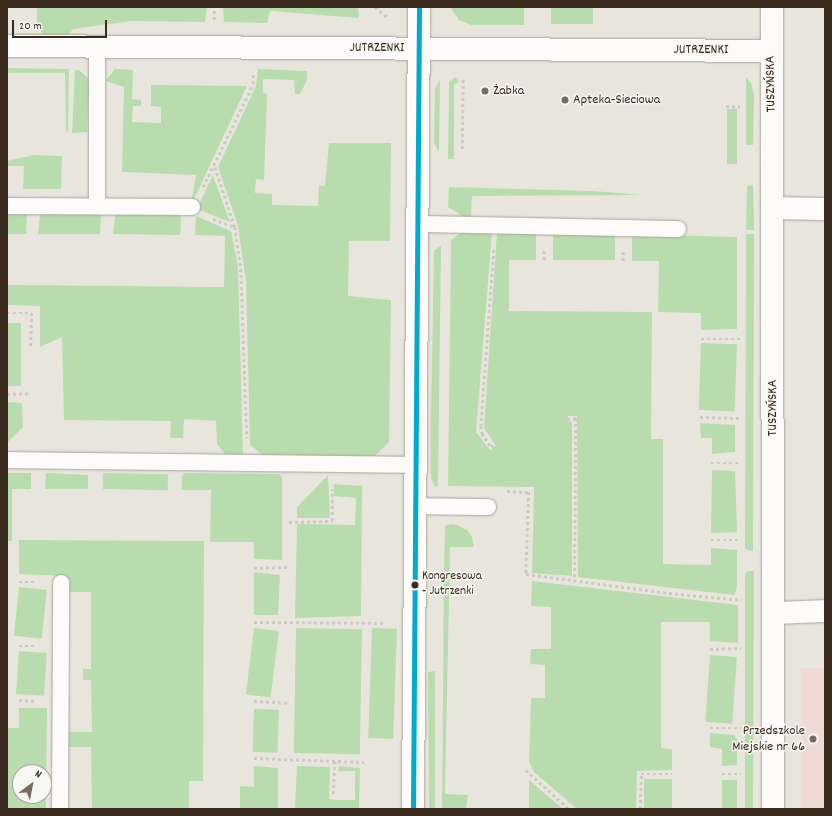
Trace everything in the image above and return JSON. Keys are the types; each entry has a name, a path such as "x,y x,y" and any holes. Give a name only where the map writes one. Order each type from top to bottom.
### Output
{"street":[{"path":"413,809 419,7"},
{"name":"TUSZYŃSKA","path":"772,7 774,613 773,809"},
{"name":"JUTRZENKI","path":"7,46 771,51"},
{"path":"772,208 825,209"},
{"path":"774,613 825,612"}],"lane":[{"path":"97,47 97,206"},
{"path":"7,206 192,207"},
{"path":"418,224 678,229"},
{"path":"7,460 416,465"},
{"path":"415,506 488,507"},
{"path":"60,583 60,809"}],"path":[{"path":"214,7 214,22"},
{"path":"375,7 389,18"},
{"path":"248,463 241,269 235,227 215,166 253,84 253,71"},
{"path":"462,149 463,71"},
{"path":"726,106 740,107"},
{"path":"495,444 491,447 482,433 480,426 496,225"},
{"path":"7,313 32,313 31,349"},
{"path":"701,339 741,339"},
{"path":"7,394 31,393"},
{"path":"700,417 740,418"},
{"path":"567,418 576,418 575,580"},
{"path":"712,463 740,463"},
{"path":"289,522 332,521 332,464"},
{"path":"711,540 742,540"},
{"path":"254,568 289,567"},
{"path":"526,574 669,593 742,600"},
{"path":"254,622 366,621 415,625"},
{"path":"710,649 741,648"},
{"path":"254,701 288,703"},
{"path":"710,728 741,728"},
{"path":"254,758 364,762"},
{"path":"333,794 335,761"},
{"path":"526,770 569,809"},
{"path":"640,809 640,774 672,774"},
{"path":"722,774 741,774"}],"shaded area":[{"name":"Przedszkole Miejskie nr 66","path":"801,668 825,668 825,809 801,809"}],"green space":[{"path":"37,7 207,7 205,22 132,21 73,29 68,35 43,36 37,23"},
{"path":"223,7 358,7 359,18 270,11 267,23 224,22"},
{"path":"450,7 524,7 524,25 471,25 459,20"},
{"path":"551,7 593,7 593,24 551,24"},
{"path":"7,68 69,69 68,130 66,133 65,73 7,73"},
{"path":"115,69 133,70 132,99 141,100 141,106 133,106 132,122 161,123 161,107 151,106 151,85 247,86 194,199 192,199 196,175 122,172 124,87 105,81"},
{"path":"258,69 307,71 307,80 300,94 295,94 294,80 263,79 263,93 267,94 264,180 256,179 255,193 272,194 272,205 318,206 319,185 325,186 329,143 391,143 390,241 349,241 348,296 391,300 389,442 373,458 267,458 250,445 246,281 238,226 218,167 256,86"},
{"path":"75,70 79,70 89,79 87,132 72,133"},
{"path":"455,77 459,81 454,85 454,159 448,159 449,82"},
{"path":"746,77 751,83 754,96 753,145 746,145"},
{"path":"440,80 439,152 434,143 435,89"},
{"path":"727,109 737,109 737,164 727,164"},
{"path":"34,155 62,156 61,189 23,189 24,166 7,166 7,161"},
{"path":"213,175 230,222 197,209"},
{"path":"753,185 754,230 746,230 747,186"},
{"path":"449,187 593,191 644,195 472,196 471,217 462,216 448,207"},
{"path":"7,213 25,213 27,215 26,234 7,234"},
{"path":"43,213 99,214 101,216 100,234 38,234 40,215"},
{"path":"119,213 179,215 181,217 180,235 113,234 115,215"},
{"path":"196,216 231,231 238,266 243,458 229,459 217,444 216,421 184,419 183,438 170,438 171,421 64,420 62,337 40,347 40,306 7,305 7,285 224,287 225,236 195,235"},
{"path":"462,232 492,232 476,432 490,450 496,446 484,428 497,232 536,233 536,260 509,260 509,311 652,312 651,439 663,439 663,564 711,565 711,548 737,550 737,585 734,595 578,577 577,416 568,416 567,419 568,421 572,422 572,576 532,573 534,487 448,486 451,240"},
{"path":"553,234 615,234 615,260 553,260"},
{"path":"632,234 737,237 737,329 701,330 701,313 658,312 659,261 632,261"},
{"path":"746,234 754,234 753,551 745,548"},
{"path":"441,246 438,486 435,487 431,478 434,250"},
{"path":"7,323 21,323 21,386 7,386"},
{"path":"701,343 737,344 735,411 699,410"},
{"path":"7,402 22,403 23,427 7,443"},
{"path":"700,423 735,425 735,452 712,454 712,438 701,438"},
{"path":"712,470 735,471 737,532 711,533"},
{"path":"7,473 31,473 31,489 12,489 12,541 7,541"},
{"path":"46,473 88,475 88,489 45,489"},
{"path":"103,473 168,474 168,490 103,489"},
{"path":"184,473 279,474 282,477 282,560 254,559 254,542 210,542 211,490 182,490 182,477"},
{"path":"328,475 330,518 297,518 297,507"},
{"path":"334,484 362,486 361,616 295,618 297,524 355,525 356,498 334,496"},
{"path":"450,524 457,525 467,530 472,537 474,547 450,547 445,794 468,795 466,809 442,809 445,526"},
{"path":"19,540 204,541 203,781 189,781 189,809 92,809 91,747 68,747 68,732 92,732 91,680 83,680 83,669 91,669 91,592 67,592 67,576 19,574"},
{"path":"748,571 754,571 753,809 745,809 745,574"},
{"path":"254,572 280,575 278,615 254,615"},
{"path":"532,581 738,605 738,643 710,641 710,622 661,622 661,748 672,749 672,770 637,771 636,809 577,809 534,772 529,762 531,698 545,698 545,665 530,664 531,649 551,649 551,607 531,606"},
{"path":"19,587 47,590 42,639 14,636"},
{"path":"254,628 279,631 271,698 246,695"},
{"path":"296,628 362,629 360,754 294,753"},
{"path":"372,628 397,629 393,739 368,738"},
{"path":"19,651 47,653 44,696 16,694"},
{"path":"710,655 737,657 732,724 705,722"},
{"path":"435,671 435,809 429,809 428,672"},
{"path":"19,708 47,708 46,764 12,764 12,804 46,804 46,809 7,809 7,728 19,728"},
{"path":"254,709 279,710 277,753 252,752"},
{"path":"710,733 734,735 737,739 737,765 722,766 722,749 710,747"},
{"path":"254,766 278,768 278,809 240,809 240,786 254,787"},
{"path":"297,766 330,767 329,799 338,800 355,800 355,771 338,771 339,766 360,768 359,809 295,809"},
{"path":"644,779 672,779 672,809 644,809"},
{"path":"529,780 563,809 529,809"},
{"path":"722,780 737,780 737,809 722,809"}],"transit line":[{"path":"413,809 419,7"}],"place":[{"name":"Żabka","path":"485,91"},
{"name":"Apteka-Sieciowa","path":"565,100"},
{"name":"Kongresowa - Jutrzenki","path":"415,585"},
{"name":"Przedszkole Miejskie nr 66","path":"813,739"}]}
